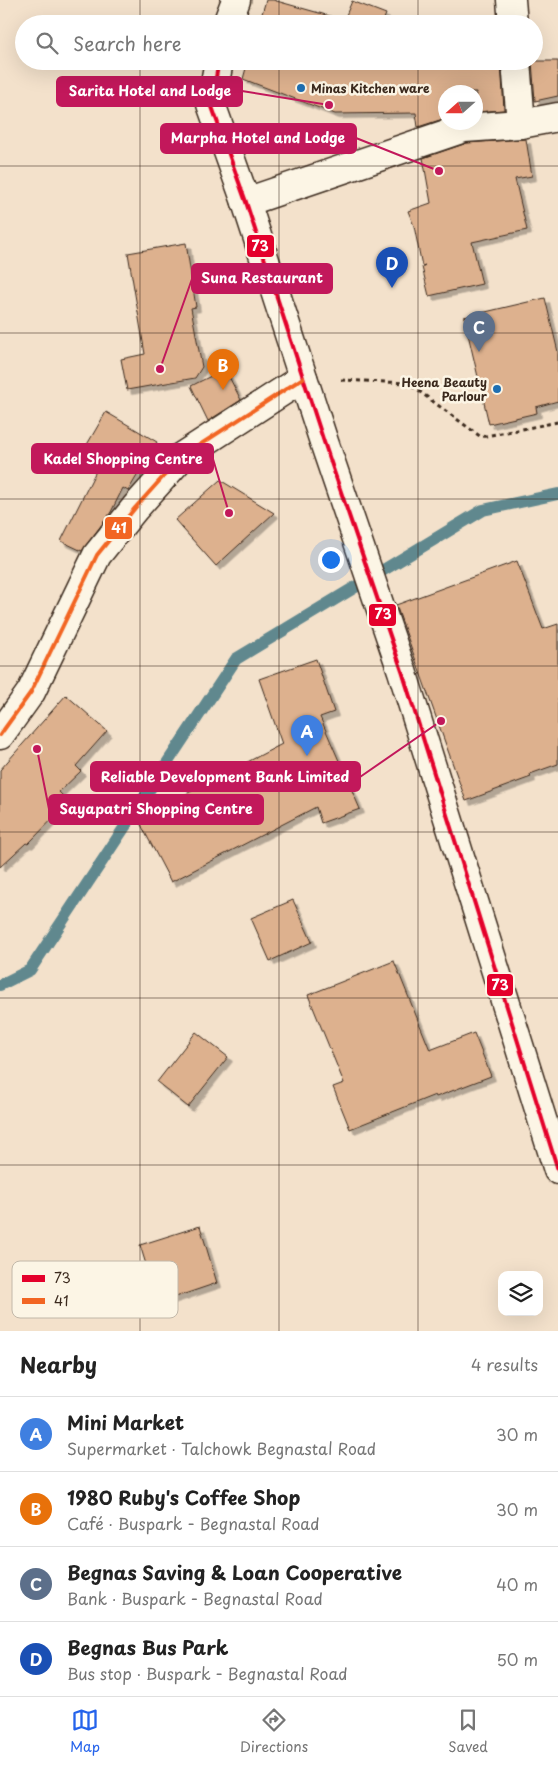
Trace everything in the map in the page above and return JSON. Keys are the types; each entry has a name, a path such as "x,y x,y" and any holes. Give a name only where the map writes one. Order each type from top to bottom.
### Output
{"main road":[{"path":"230,15 236,0"},
{"path":"511,0 512,15"},
{"path":"218,70 211,104 246,202 324,442 402,670 558,1170"},
{"path":"517,70 521,124"},
{"path":"246,202 464,128 521,124 558,117"},
{"path":"0,735 31,692 97,555 135,508 182,457 303,378"}],"path":[{"path":"303,378 408,383 480,437 558,422"}],"building":[{"path":"266,0 273,0 326,15 262,15"},
{"path":"352,1 386,15 346,15"},
{"path":"543,61 558,61 558,96 535,101 533,70 543,70"},
{"path":"246,70 502,70 504,110 483,112 483,85 438,85 438,121 418,127 416,113 335,114 243,79"},
{"path":"526,139 532,176 515,179 527,230 472,242 482,284 429,296 422,267 425,265 422,266 414,226 408,211 431,203 423,158 467,143"},
{"path":"186,243 196,307 191,308 202,367 195,378 127,390 121,359 145,354 128,253"},
{"path":"545,298 558,352 558,401 536,407 537,413 489,424 464,317"},
{"path":"225,369 241,400 208,421 191,386"},
{"path":"106,412 157,442 128,491 123,488 111,512 82,551 61,541 96,471 78,460"},
{"path":"220,480 274,513 216,566 175,520"},
{"path":"517,561 543,629 558,624 558,764 530,774 531,777 466,801 396,605"},
{"path":"316,659 334,712 320,717 360,809 321,823 316,807 171,882 138,819 282,744 259,679"},
{"path":"66,695 107,731 76,766 81,771 59,792 69,802 28,844 26,843 0,867 0,770"},
{"path":"293,900 312,942 270,961 251,918"},
{"path":"394,961 430,1050 474,1033 491,1076 436,1097 435,1095 350,1129 333,1087 344,1083 308,995"},
{"path":"196,1032 228,1057 188,1107 157,1082"},
{"path":"200,1226 217,1283 178,1296 178,1261 145,1261 140,1245"}],"waterway":[{"path":"0,985 30,970 236,659 483,510 558,494"}],"transit line":[{"name":"73","path":"217,70 211,104 246,202 324,442 402,671 558,1170"},
{"name":"41","path":"0,735 31,692 97,555 135,508 181,457 303,378"}],"place":[{"name":"Minas Kitchen ware","path":"301,88"},
{"name":"Sarita Hotel and Lodge","path":"329,105"},
{"name":"Marpha Hotel and Lodge","path":"439,171"},
{"name":"Begnas Bus Park","path":"392,288"},
{"name":"Begnas Saving & Loan Cooperative","path":"479,352"},
{"name":"Suna Restaurant","path":"160,369"},
{"name":"Heena Beauty Parlour","path":"497,389"},
{"name":"1980 Ruby's Coffee Shop","path":"223,390"},
{"name":"Kadel Shopping Centre","path":"229,513"},
{"name":"Reliable Development Bank Limited","path":"441,721"},
{"name":"Sayapatri Shopping Centre","path":"37,749"},
{"name":"Mini Market","path":"307,756"}]}
